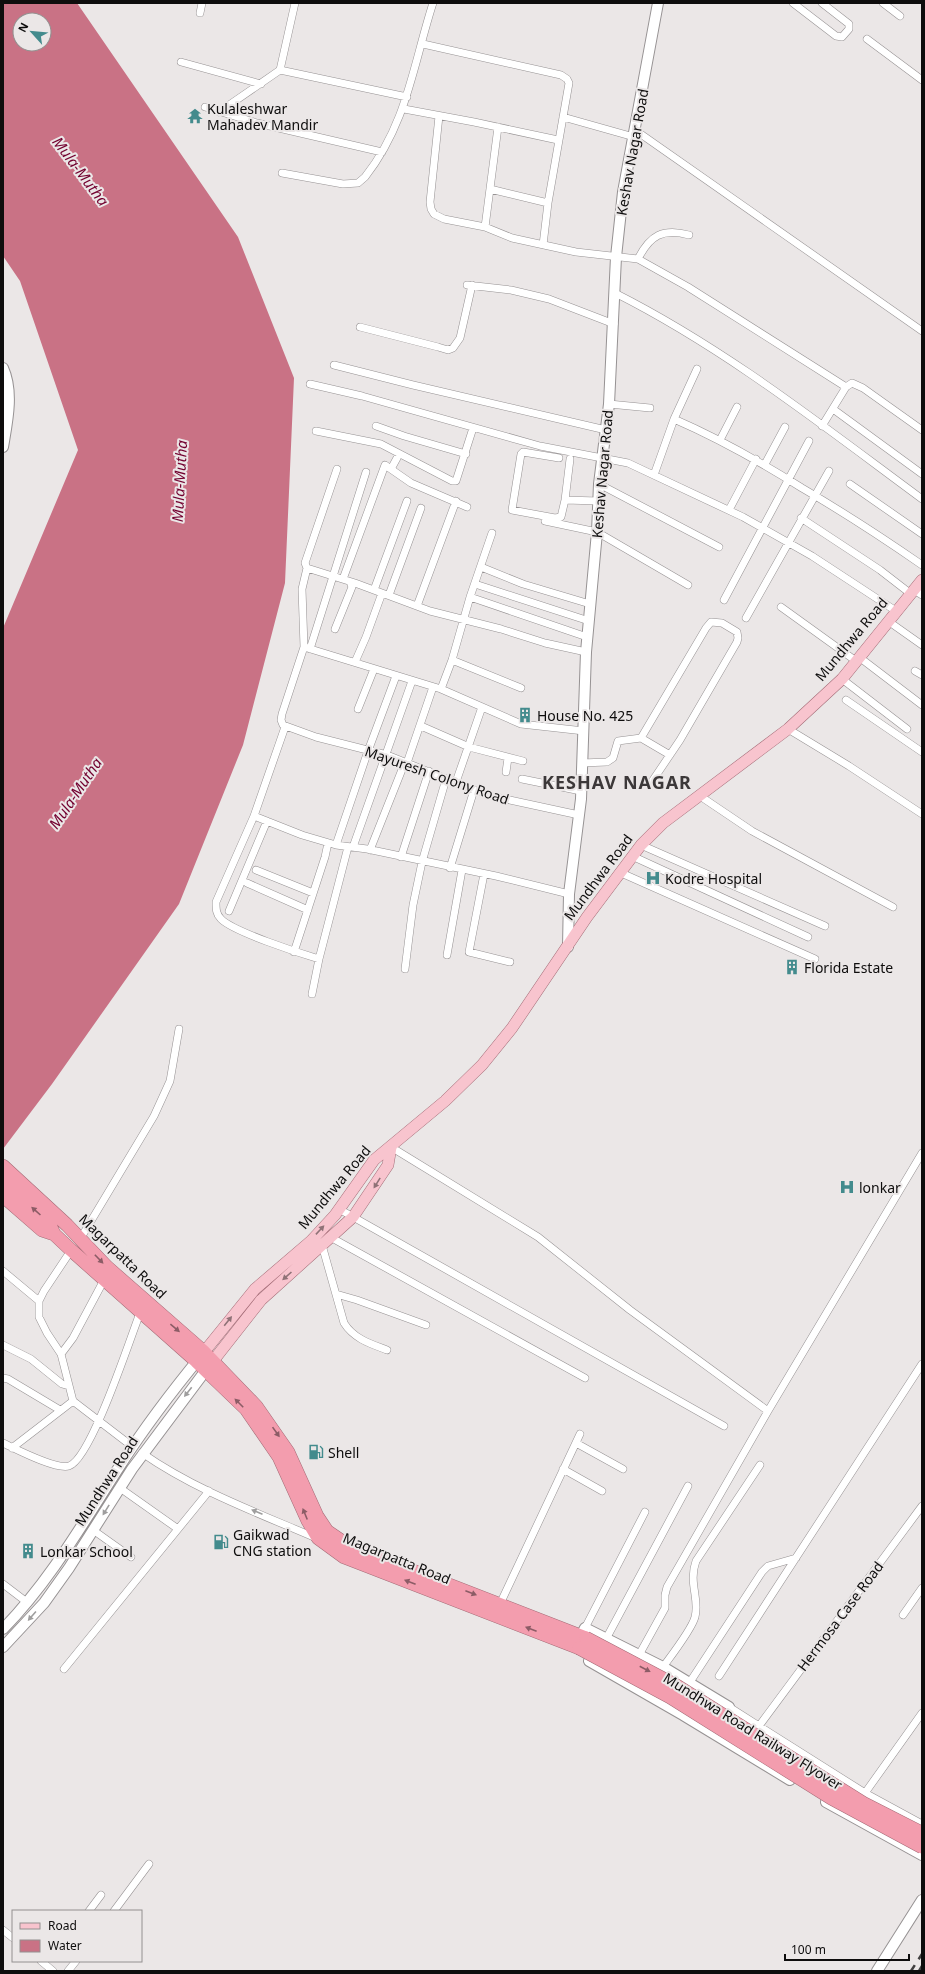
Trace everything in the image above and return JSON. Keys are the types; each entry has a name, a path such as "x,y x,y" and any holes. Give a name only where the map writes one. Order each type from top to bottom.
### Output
{"highway":[{"path":"3,1156 14,1189"},
{"path":"3,1166 14,1189"},
{"path":"3,1182 14,1189 49,1223 54,1234 71,1250"},
{"name":"Magarpatta Road","path":"14,1189 67,1225 107,1267 205,1361 256,1406 275,1430 288,1452 318,1516 327,1531 349,1546 500,1604 567,1636"},
{"name":"Magarpatta Road","path":"71,1250 140,1313 205,1361 246,1409 279,1457 308,1521 318,1538 344,1557 567,1636"},
{"name":"Mundhwa Road Railway Flyover","path":"567,1636 583,1637 677,1686 863,1803 922,1833"},
{"name":"Mundhwa Road Railway Flyover","path":"583,1637 670,1697 831,1798 922,1847"}],"main road":[{"name":"Mundhwa Road","path":"205,1361 255,1289 310,1240 339,1209 374,1160 445,1101 482,1066 512,1028 587,917 640,845 663,823 788,729 842,679 896,611 916,593 922,580"},
{"name":"Mundhwa Road","path":"205,1361 262,1300 353,1217 388,1165 391,1147"}],"street":[{"path":"200,13 202,3"},
{"path":"219,112 280,70 295,3"},
{"path":"282,173 352,184 358,183 365,178 394,131 404,109 433,3"},
{"name":"Keshav Nagar Road","path":"568,947 569,894 581,791 587,637 597,532 599,484 609,404 616,257 623,192 658,3"},
{"path":"793,3 836,36 842,37 849,29 849,24 822,3"},
{"path":"883,3 900,16"},
{"path":"867,40 922,80"},
{"path":"423,44 561,75 567,78 569,83 558,140 543,245"},
{"path":"181,62 261,84"},
{"path":"280,70 407,97"},
{"path":"205,108 382,152"},
{"path":"404,109 558,140"},
{"path":"439,116 430,202 431,209 434,214 444,219 485,227 512,238 543,245 576,252 638,259 728,311 846,387"},
{"path":"562,117 634,133 922,331"},
{"path":"485,227 498,127"},
{"path":"490,189 548,203"},
{"path":"638,259 645,245 664,233 676,232 689,235"},
{"path":"360,327 443,348 453,348 460,338 469,285 511,290 549,299 614,324"},
{"path":"615,293 679,327 798,406 822,426 922,499"},
{"path":"334,365 414,386 606,430"},
{"path":"3,368 6,374 9,398 3,448"},
{"path":"654,475 674,419 698,369"},
{"path":"822,426 846,387 852,383 856,384 922,430"},
{"path":"310,384 362,396 540,446 628,463 762,527 896,611"},
{"path":"609,404 650,408"},
{"path":"720,440 737,407"},
{"path":"832,409 922,474"},
{"path":"674,419 720,440 765,464 922,565"},
{"path":"376,426 466,454"},
{"path":"765,464 785,427"},
{"path":"316,431 381,444 452,481 456,481 458,479 474,428"},
{"path":"724,600 809,441"},
{"path":"559,458 523,452 521,454 512,510 555,518 561,517 563,513 570,460"},
{"path":"391,470 397,458"},
{"path":"729,510 756,459"},
{"path":"347,580 364,522 384,465 411,483 467,507"},
{"path":"307,648 302,589 307,568 305,563 337,469"},
{"path":"746,618 801,518 829,471"},
{"path":"319,959 294,952 228,925 217,913 216,902 254,816 285,727 281,720 282,714 332,576 366,472"},
{"path":"599,484 719,547"},
{"path":"850,484 922,534"},
{"path":"565,500 598,501"},
{"path":"374,590 407,501"},
{"path":"417,606 456,501"},
{"path":"355,662 386,594 421,508"},
{"path":"352,517 364,522"},
{"path":"801,518 916,593"},
{"path":"544,521 597,532 688,585"},
{"path":"370,850 437,688 452,660 470,598 492,533"},
{"path":"480,567 523,584 590,604"},
{"path":"307,568 347,580 417,606 494,627 545,643 586,652"},
{"path":"335,630 352,587 347,580"},
{"path":"475,584 548,609 589,621"},
{"path":"470,598 587,637"},
{"path":"780,607 858,659 922,705"},
{"path":"888,621 922,645"},
{"path":"641,738 711,622 722,623 737,632 737,642 670,755 651,783"},
{"path":"307,648 437,688 521,724 584,732"},
{"path":"452,660 522,688"},
{"path":"358,709 374,669"},
{"path":"915,671 922,676"},
{"path":"336,845 368,751 396,676"},
{"path":"842,679 908,729"},
{"path":"312,994 319,959 350,847 387,755 412,681"},
{"path":"846,700 922,752"},
{"path":"456,782 482,707"},
{"path":"421,726 469,747 523,762"},
{"name":"Mayuresh Colony Road","path":"285,727 387,755 474,790 496,797 579,816"},
{"path":"788,729 849,766 922,814"},
{"path":"582,763 607,762 612,758 618,741 641,738 670,755"},
{"path":"506,772 508,758"},
{"path":"401,857 429,771"},
{"path":"405,969 413,905 422,862 446,779"},
{"path":"522,779 581,791"},
{"path":"450,868 474,790"},
{"path":"700,796 752,831 894,908"},
{"path":"254,816 302,835 336,845 370,850 569,894"},
{"path":"229,911 267,821"},
{"path":"294,952 314,893 328,843"},
{"path":"640,845 825,926"},
{"path":"632,856 808,937"},
{"path":"256,870 314,893"},
{"path":"447,955 462,870"},
{"path":"619,872 815,959"},
{"path":"484,874 469,952 510,962"},
{"path":"247,883 308,910"},
{"path":"133,1447 98,1422 73,1401 61,1354 47,1333 39,1317 39,1301 71,1250 80,1240 154,1116 170,1081 179,1029"},
{"path":"391,1147 538,1237 630,1310 768,1411"},
{"path":"639,1655 665,1608 665,1595 667,1587 768,1411 922,1153"},
{"path":"339,1209 724,1426"},
{"path":"327,1241 336,1294 344,1323 349,1331 360,1339 387,1350"},
{"path":"327,1241 585,1378"},
{"path":"3,1271 39,1301"},
{"path":"61,1354 73,1338 104,1280"},
{"path":"336,1294 426,1325"},
{"path":"3,1444 44,1462 68,1467 76,1462 84,1452 98,1422 140,1313"},
{"path":"3,1345 31,1359 62,1384 69,1386"},
{"name":"Mundhwa Road","path":"3,1629 28,1602 58,1561 133,1447 205,1361"},
{"name":"Mundhwa Road","path":"3,1647 44,1603 205,1361"},
{"path":"719,1676 922,1364"},
{"path":"3,1378 8,1379 60,1410"},
{"path":"12,1448 73,1401"},
{"path":"500,1604 580,1434"},
{"path":"576,1443 623,1469"},
{"path":"142,1454 163,1467 209,1491 318,1538"},
{"path":"663,1667 695,1617 692,1582 696,1561 760,1465"},
{"path":"563,1469 602,1491"},
{"path":"606,1638 688,1486"},
{"path":"120,1488 178,1530"},
{"path":"64,1669 209,1491"},
{"name":"Hermosa Case Road","path":"759,1726 922,1506"},
{"path":"645,1512 583,1637 606,1638 663,1667 690,1682 865,1794 922,1824"},
{"path":"94,1530 131,1557"},
{"path":"690,1682 762,1572 768,1566 796,1558"},
{"path":"3,1584 28,1602"},
{"path":"904,1615 922,1588"},
{"path":"567,1636 575,1653 713,1733 846,1814 922,1855"},
{"path":"713,1733 729,1707"},
{"path":"865,1794 922,1713"},
{"path":"115,1910 149,1864"},
{"path":"90,1910 101,1895"},
{"path":"877,1971 922,1900"},
{"path":"3,1930 12,1937"},
{"path":"68,1971 75,1962"},
{"path":"49,1964 53,1971"}],"water":[{"name":"Mula-Mutha","path":"3,3 77,3 238,237 294,378 285,583 243,745 179,904 52,1084 3,1149 3,628 78,450 20,281 3,256"}],"railway":[{"path":"911,1971 922,1954"},
{"path":"919,1971 922,1966"}],"place":[{"name":"Kulaleshwar Mahadev Mandir","path":"195,116"},
{"name":"House No. 425","path":"525,715"},
{"name":"Kodre Hospital","path":"653,878"},
{"name":"Florida Estate","path":"792,967"},
{"name":"lonkar","path":"847,1187"},
{"name":"Shell","path":"316,1452"},
{"name":"Gaikwad CNG station","path":"221,1542"},
{"name":"Lonkar School","path":"28,1551"}],"district":[{"name":"KESHAV NAGAR","path":"617,782"}]}
